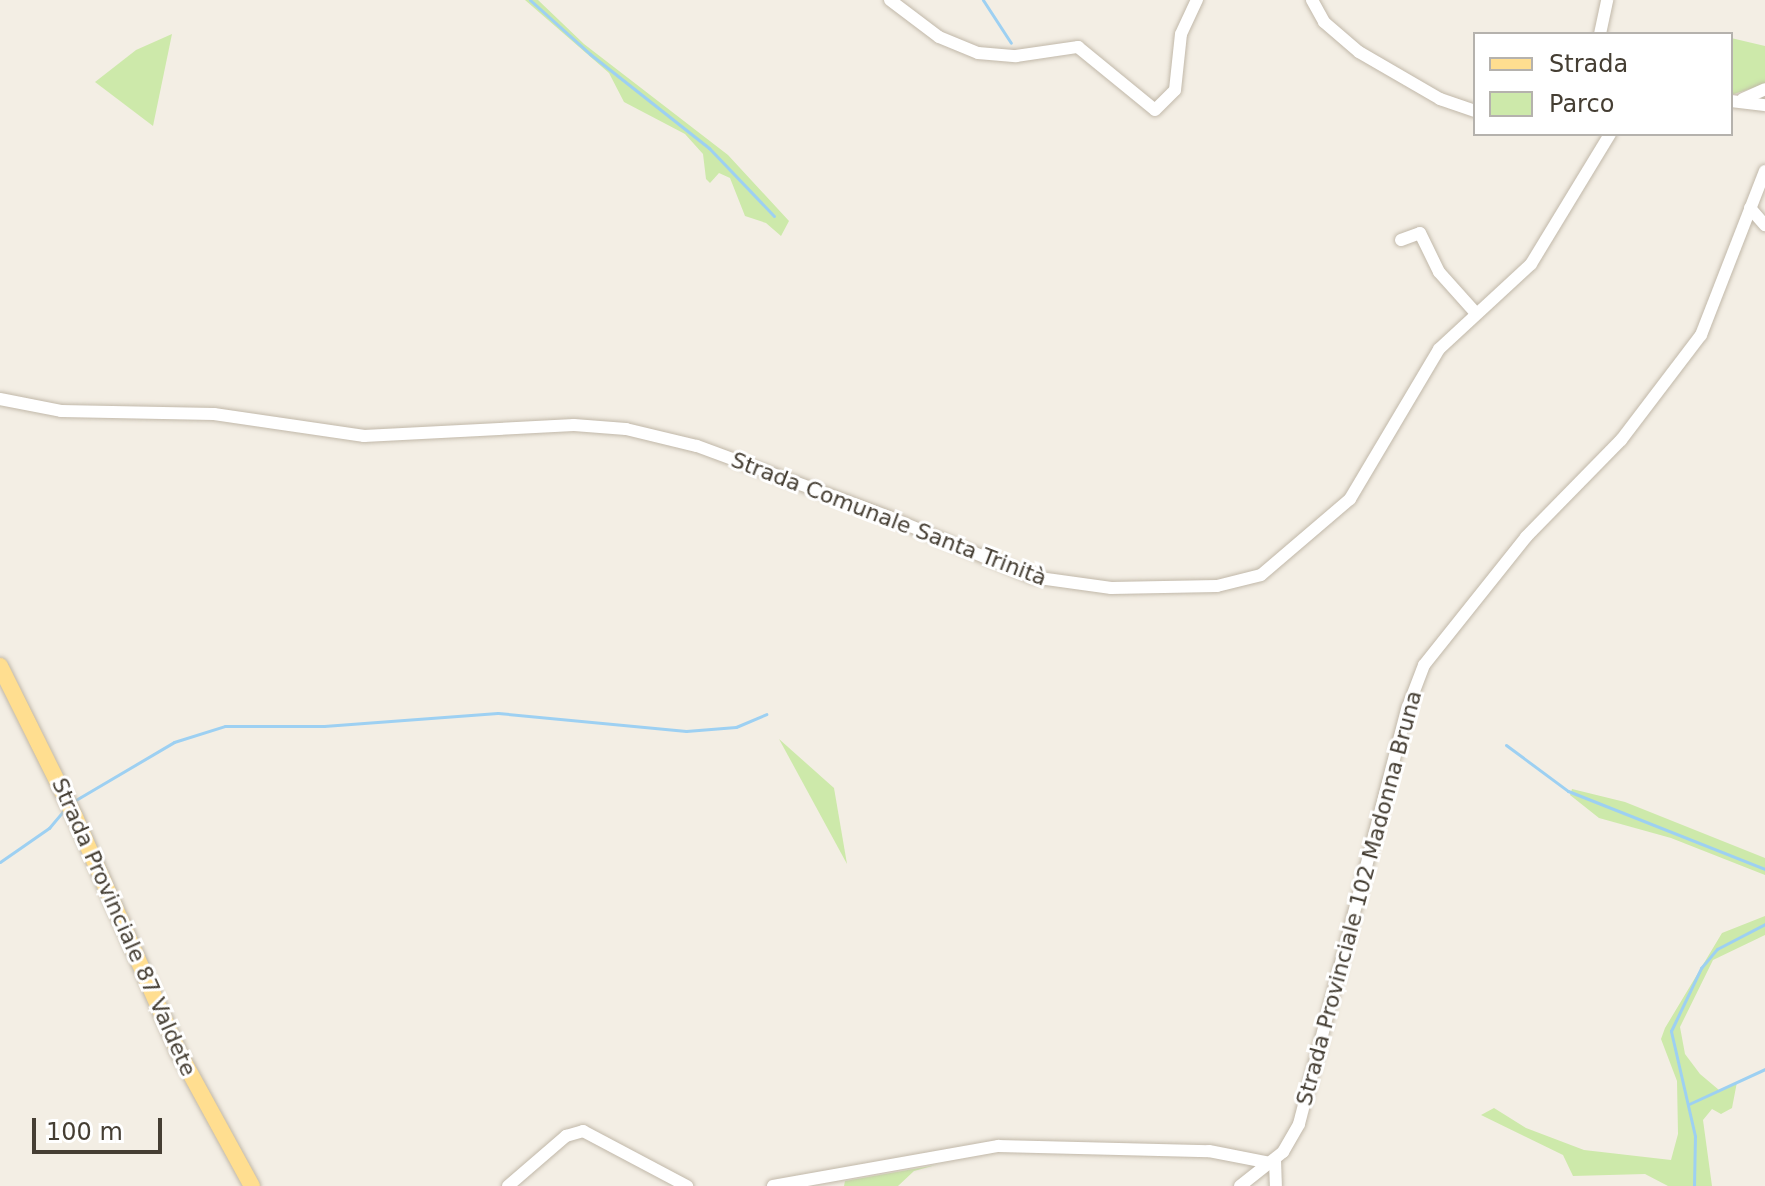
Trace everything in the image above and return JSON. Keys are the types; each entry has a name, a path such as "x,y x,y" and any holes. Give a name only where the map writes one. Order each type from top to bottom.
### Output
{"main road":[{"name":"Strada Provinciale 87 Valdete","path":"0,666 69,805 178,1051 252,1186"}],"street":[{"path":"890,0 939,37 978,53 1016,56 1078,47 1155,110 1175,90 1181,34 1197,0"},
{"path":"1312,0 1324,22 1359,52 1440,99 1473,110"},
{"path":"1600,32 1607,0"},
{"path":"1736,101 1765,89"},
{"path":"1736,101 1763,102"},
{"name":"Strada Comunale Santa Trinità","path":"0,399 61,411 214,414 364,436 574,425 626,429 697,446 889,517 1032,577 1111,588 1217,586 1261,575 1350,499 1435,356 1474,311 1531,264 1609,136"},
{"name":"Strada Provinciale 102 Madonna Bruna","path":"1240,1186 1273,1161 1292,1140 1302,1114 1420,674 1436,646 1526,537 1621,440 1701,335 1765,171"},
{"path":"1750,208 1765,225"},
{"path":"1401,240 1420,233 1439,272 1474,311"},
{"path":"508,1186 566,1136 583,1131 687,1186"},
{"path":"773,1186 998,1146 1209,1151 1273,1161 1276,1186"}],"green space":[{"path":"525,0 538,0 584,44 728,155 789,221 781,236 766,223 745,216 730,178 719,173 710,183 706,179 703,154 685,134 624,102 609,73"},
{"path":"172,34 153,126 95,82 136,50"},
{"path":"1733,38 1765,46 1765,84 1733,94"},
{"path":"779,739 834,788 847,864"},
{"path":"1572,789 1625,802 1765,858 1765,875 1671,838 1599,818 1570,795"},
{"path":"1765,916 1765,935 1713,960 1680,1027 1685,1054 1700,1074 1719,1090 1737,1082 1732,1108 1721,1114 1712,1109 1703,1120 1712,1186 1668,1186 1645,1174 1573,1176 1563,1155 1481,1115 1494,1108 1526,1128 1584,1150 1671,1160 1678,1134 1677,1081 1661,1039 1665,1028 1722,933"},
{"path":"936,1165 914,1171 898,1186 844,1186 845,1181"}],"waterway":[{"path":"530,0 590,54 709,148 774,216"},
{"path":"983,0 1011,43"},
{"path":"74,801 174,742 225,726 324,726 498,713 686,731 736,727 766,714"},
{"path":"1506,745 1568,791 1765,869"},
{"path":"0,862 49,828 65,809"},
{"path":"1694,1186 1695,1136 1671,1031 1701,968 1717,949 1765,924"},
{"path":"1689,1104 1765,1069"}]}
